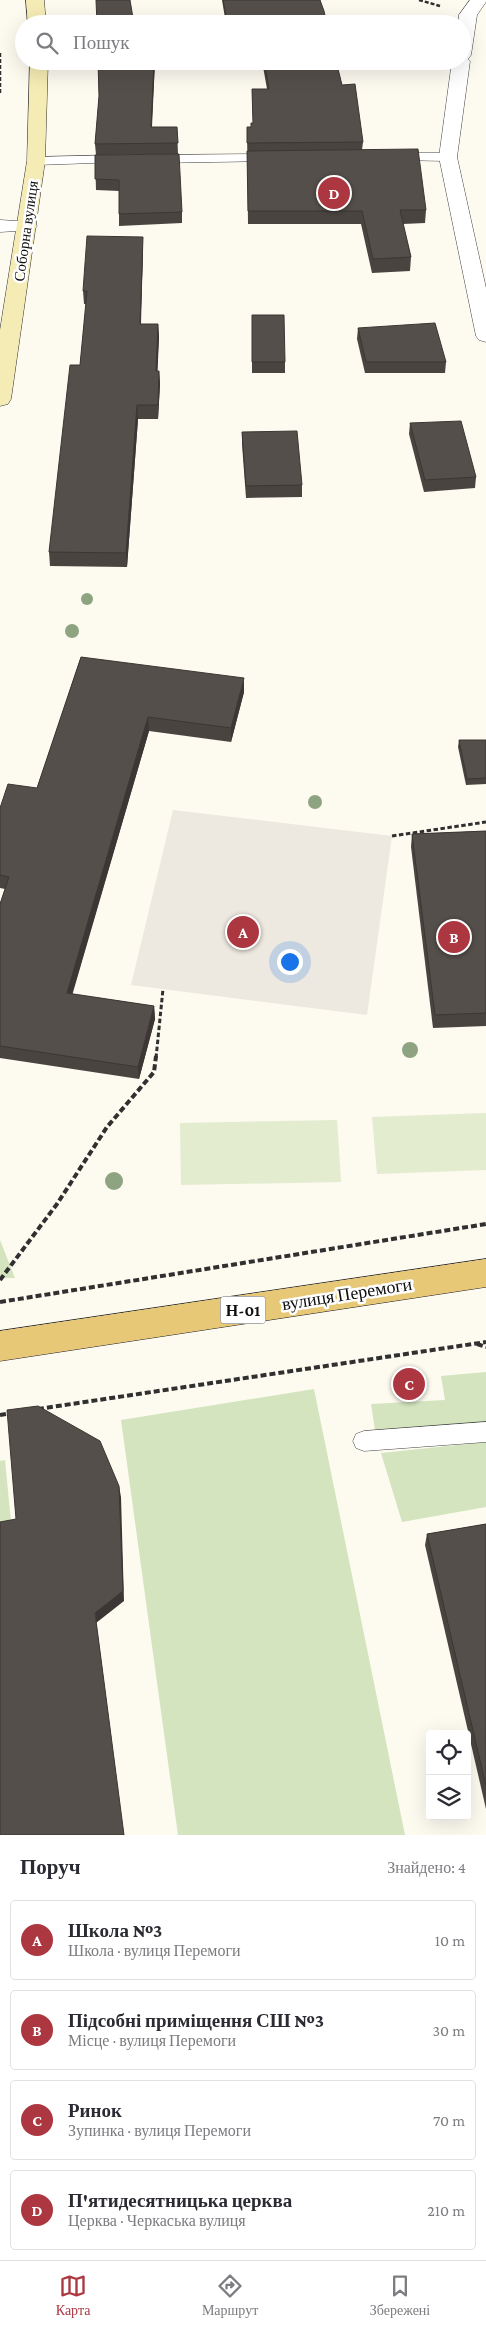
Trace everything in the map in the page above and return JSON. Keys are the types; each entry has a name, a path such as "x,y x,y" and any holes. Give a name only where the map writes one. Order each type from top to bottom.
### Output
{"main road":[{"path":"35,0 36,15"},
{"name":"Соборна вулиця","path":"0,399 36,161 39,70"},
{"name":"вулиця Перемоги","path":"0,1346 486,1273"}],"street":[{"path":"468,15 479,0"},
{"path":"460,70 448,157 486,336"},
{"path":"0,226 26,226"}],"lane":[{"path":"380,157 448,157"},
{"path":"146,159 282,158"},
{"path":"36,161 126,159"},
{"path":"364,1441 486,1432"}],"path":[{"path":"0,53 0,95"},
{"path":"392,836 486,822"},
{"path":"0,1280 57,1204 107,1127 154,1072 163,989"},
{"path":"0,1302 486,1224"},
{"path":"29,1410 486,1342"},
{"path":"476,1344 486,1348"},
{"path":"0,1415 20,1412"}],"green space":[{"path":"486,1113 486,1170 377,1174 372,1117"},
{"path":"337,1120 341,1182 181,1185 180,1123"},
{"path":"0,1240 15,1278 0,1278"},
{"path":"486,1372 486,1423 375,1430 371,1404 445,1400 441,1376"},
{"path":"314,1389 405,1835 178,1835 121,1420"},
{"path":"486,1442 486,1507 402,1522 381,1453"},
{"path":"5,1460 11,1522 0,1524 0,1461"}],"shaded area":[{"path":"173,810 392,836 367,1015 131,985"}],"building":[{"path":"96,0 130,0 132,15 97,15"},
{"path":"223,0 320,0 325,15 226,15"},
{"path":"98,70 154,70 151,127 177,127 178,143 95,144 99,96"},
{"path":"266,70 338,70 342,85 355,84 363,142 247,143 247,127 251,127 251,123 253,123 252,89 269,89"},
{"path":"418,149 426,210 400,210 411,257 373,259 362,211 248,211 247,151"},
{"path":"179,154 182,212 119,214 119,180 95,179 95,155"},
{"path":"87,236 143,237 140,324 158,324 156,371 159,371 158,405 137,405 126,553 49,552 70,365 80,365 87,291 83,291"},
{"path":"252,315 284,315 285,362 252,362"},
{"path":"435,323 446,362 366,362 358,328"},
{"path":"461,421 476,477 425,480 410,423"},
{"path":"297,431 302,485 246,486 242,432"},
{"path":"81,657 244,678 231,728 148,717 67,993 154,1006 138,1067 0,1046 0,904 9,877 0,875 0,808 8,784 37,788"},
{"path":"459,740 486,740 486,778 467,779"},
{"path":"486,831 486,1013 435,1015 412,834"},
{"path":"38,1406 100,1441 119,1486 123,1591 95,1613 124,1835 0,1835 0,1522 16,1519 7,1410"},
{"path":"486,1524 486,1786 427,1534"}],"place":[{"name":"П'ятидесятницька церква","path":"334,193"},
{"name":"Школа №3","path":"243,932"},
{"name":"Підсобні приміщення СШ №3","path":"454,937"},
{"name":"Ринок","path":"409,1384"}]}
